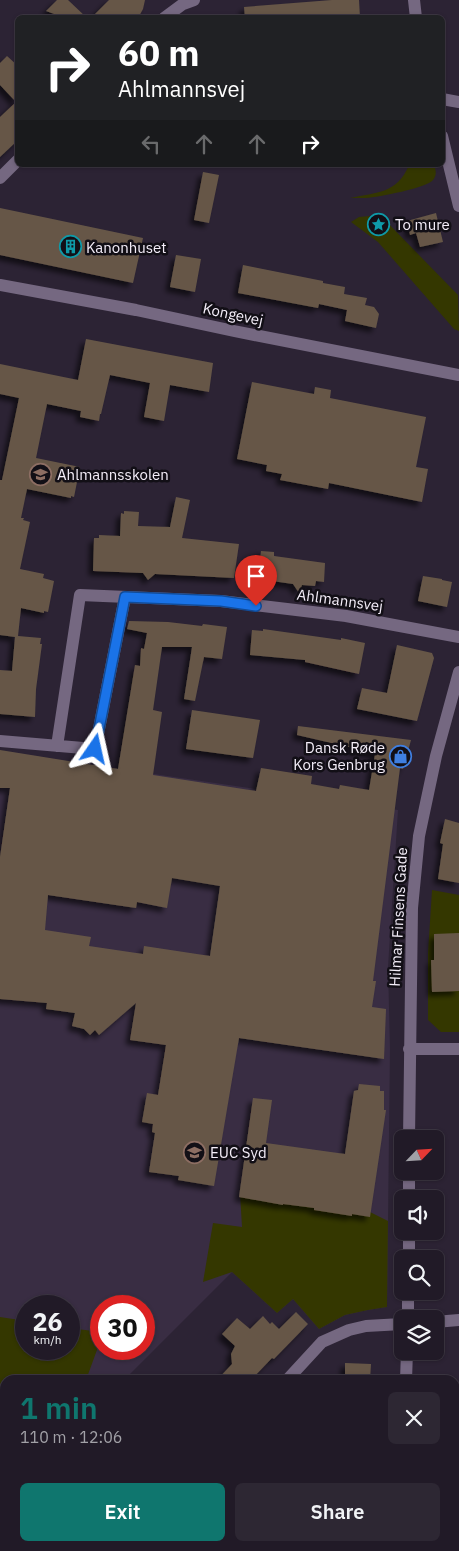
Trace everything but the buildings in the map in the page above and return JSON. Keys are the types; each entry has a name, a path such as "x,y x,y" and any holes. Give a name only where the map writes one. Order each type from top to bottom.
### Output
{"street":[{"path":"414,0 416,15"},
{"path":"168,15 185,1"},
{"path":"445,100 459,102"},
{"path":"445,148 459,206"},
{"path":"0,178 15,163"},
{"name":"Kongevej","path":"0,285 136,310 459,375"},
{"name":"Ahlmannsvej","path":"57,746 80,595 221,601 346,616 459,637"},
{"path":"0,741 95,749 125,597"},
{"name":"Hilmar Finsens Gade","path":"409,1130 412,908 419,836 436,756 459,672"},
{"path":"409,1049 459,1049"},
{"path":"444,1321 459,1320"},
{"path":"292,1375 322,1342 350,1330 366,1326 394,1324"},
{"path":"406,1375 407,1360"}],"shaded area":[{"path":"408,167 435,167 436,172 433,180 422,186 402,192 366,198 350,198 377,193 392,187 399,182"},
{"path":"380,215 458,295 459,331 454,329 378,242 351,222 359,217"},
{"name":"EUC Syd","path":"4,752 398,810 388,967 390,1048 387,1307 345,1315 319,1329 293,1299 277,1313 232,1272 155,1349 155,1295 90,1295 90,1360 144,1360 129,1375 0,1375 0,791"},
{"path":"432,890 459,895 459,1032 441,1032 428,1020 428,953"},
{"path":"240,1193 370,1212 388,1221 387,1307 345,1315 319,1329 293,1299 277,1313 232,1272 203,1282 213,1223 242,1227"},
{"path":"0,1317 15,1319 15,1360 80,1360 80,1329 90,1331 90,1360 93,1360 88,1375 0,1375"}],"place":[{"name":"To mure","path":"379,224"},
{"name":"Kanonhuset","path":"70,247"},
{"name":"Ahlmannsskolen","path":"41,474"},
{"name":"Dansk Røde Kors Genbrug","path":"401,756"},
{"name":"EUC Syd","path":"194,1152"}],"route":[{"path":"95,749 125,597 221,601 256,606"}]}
